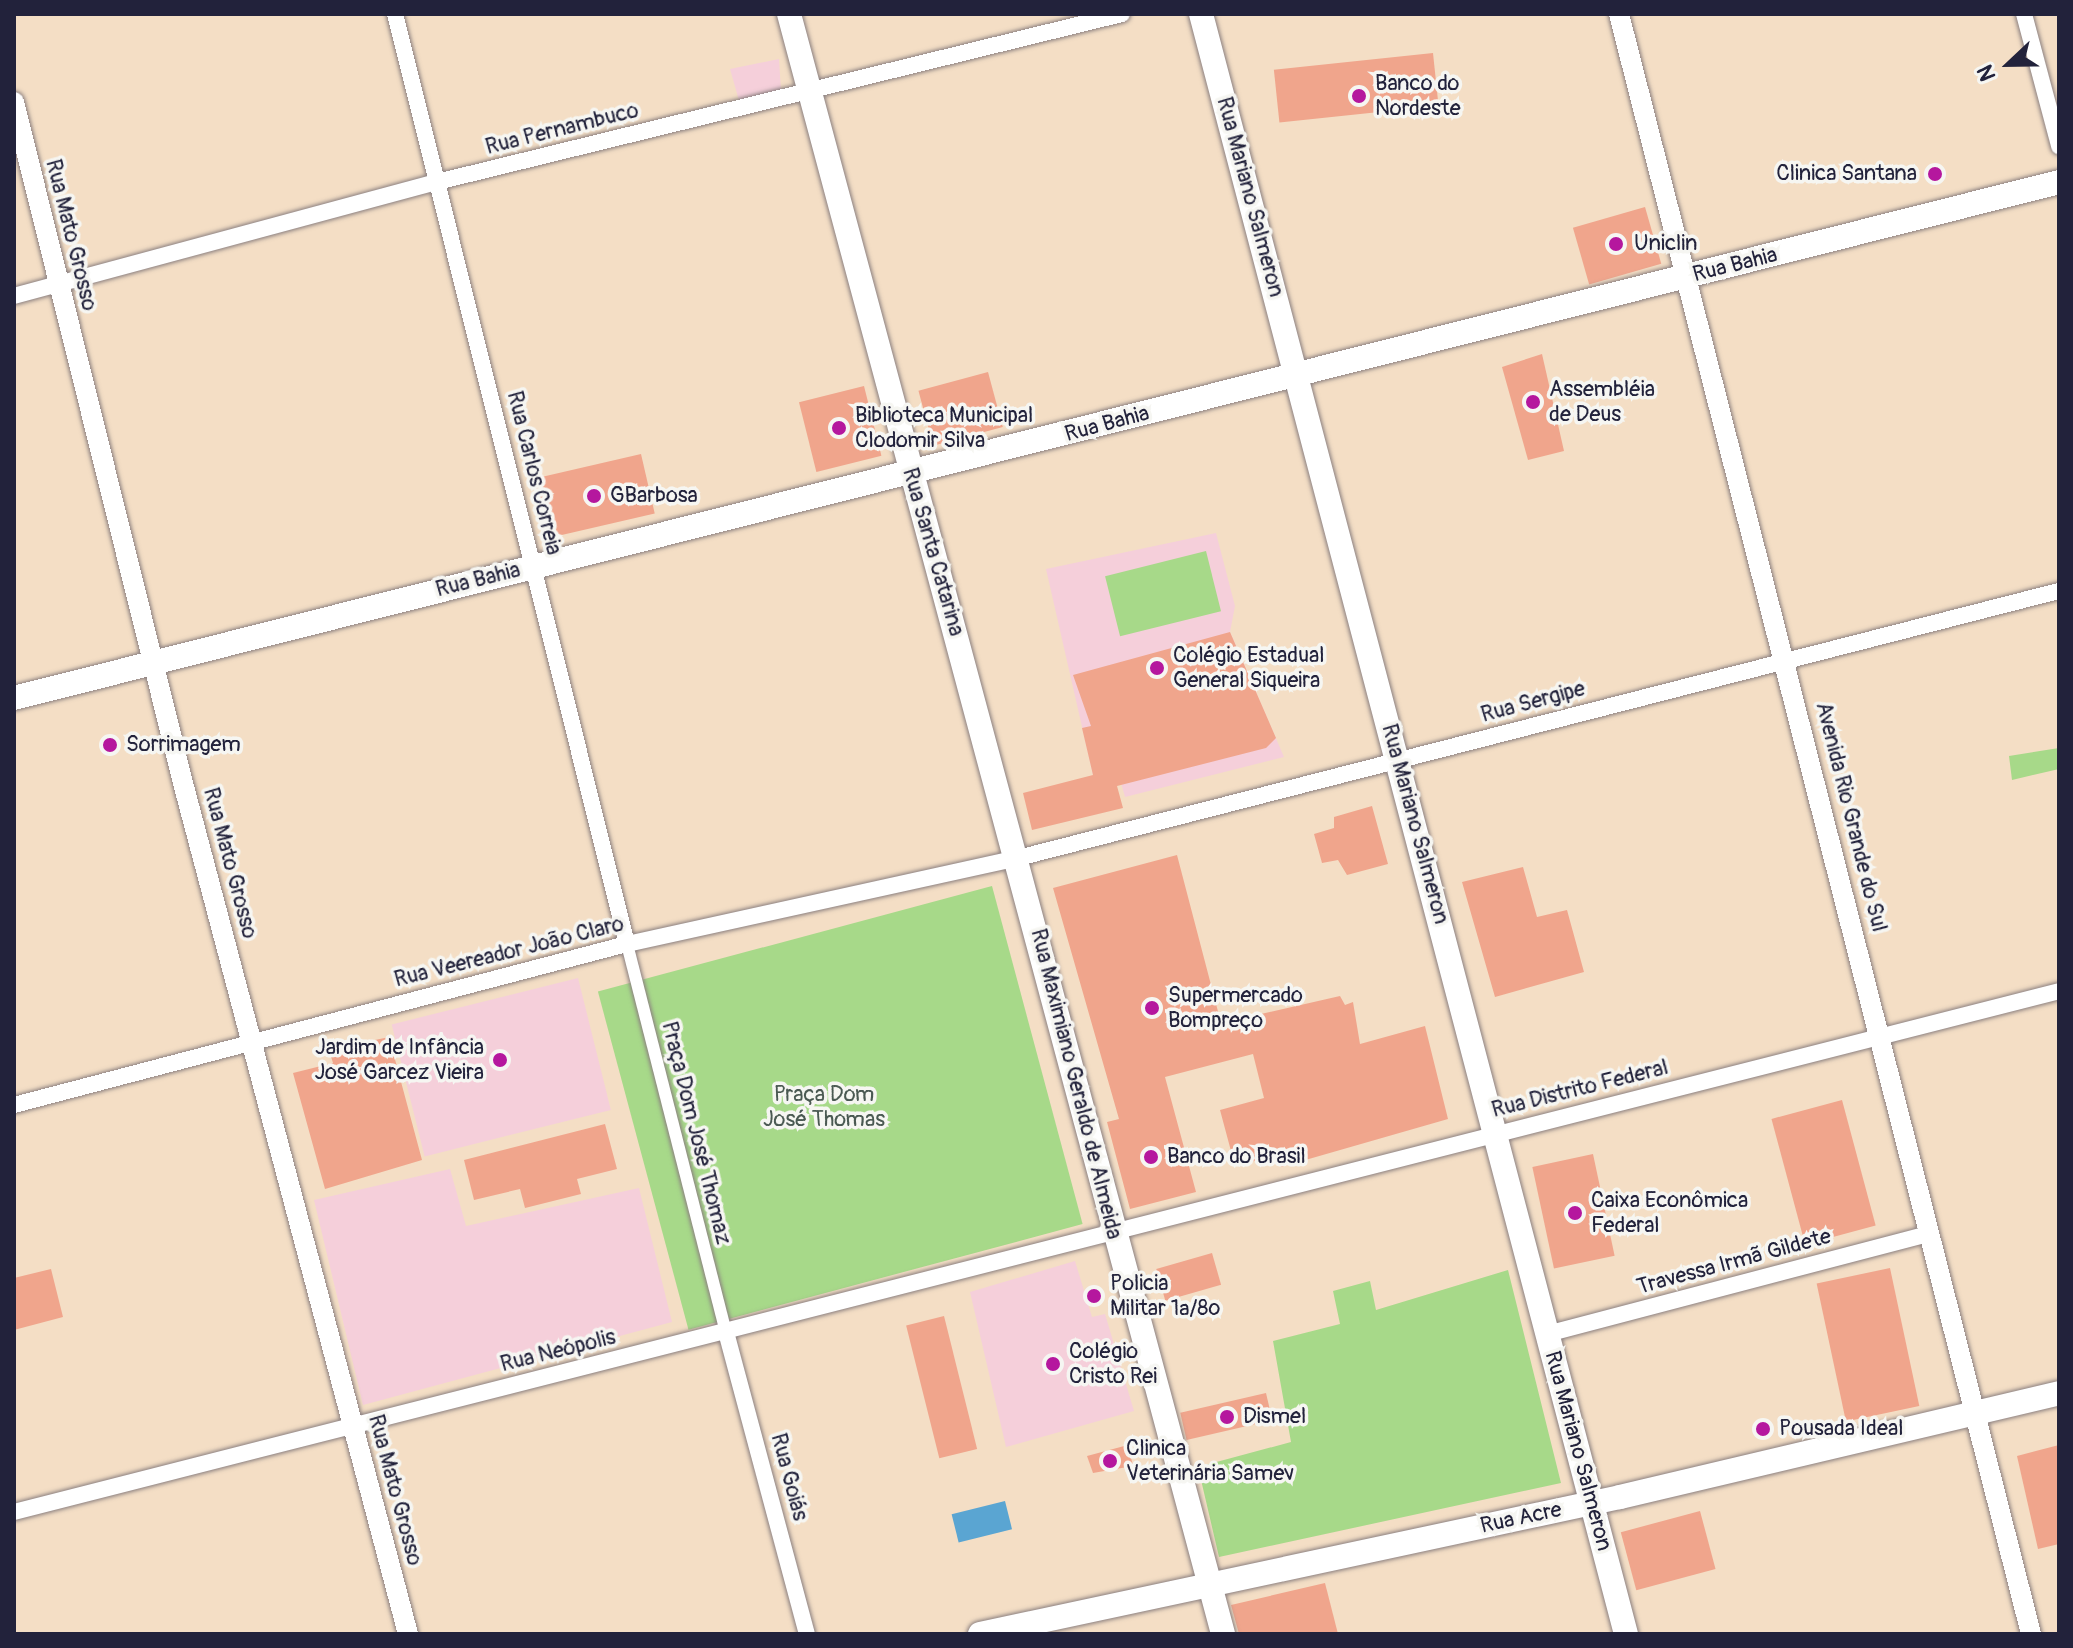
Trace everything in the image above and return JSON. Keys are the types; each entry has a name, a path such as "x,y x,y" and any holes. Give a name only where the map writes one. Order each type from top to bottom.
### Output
{"main road":[{"name":"Rua Santa Catarina","path":"789,14 911,475 1018,858"},
{"name":"Rua Mariano Salmeron","path":"1201,14 1626,1634"},
{"name":"Rua Bahia","path":"14,698 534,566 911,475 1296,373 2059,182"},
{"name":"Rua Maximiano Geraldo de Almeida","path":"1018,858 1114,1236 1223,1634"},
{"name":"Rua Acre","path":"980,1634 1592,1503 2059,1393"}],"street":[{"name":"Rua Carlos Correia","path":"395,14 441,181 627,944"},
{"name":"Rua Pernambuco","path":"14,296 441,181 1122,14"},
{"name":"Avenida Rio Grande do Sul","path":"1619,14 1787,662 2031,1634"},
{"path":"2024,14 2059,146"},
{"name":"Rua Mato Grosso","path":"14,102 152,664 408,1634"},
{"name":"Rua Sergipe","path":"1018,858 2059,591"},
{"name":"Rua Veereador João Claro","path":"14,1105 253,1039 627,944 1018,858"},
{"name":"Praça Dom José Thomaz","path":"627,944 726,1332"},
{"name":"Rua Distrito Federal","path":"1114,1236 1495,1132 1882,1040 2059,991"},
{"name":"Travessa Irmã Gildete","path":"1547,1334 1931,1233"},
{"name":"Rua Neópolis","path":"14,1512 352,1424 1114,1236"},
{"name":"Rua Goiás","path":"726,1332 807,1634"}],"shaded area":[{"path":"779,59 781,91 740,104 730,69"},
{"name":"Colégio Estadual General Siqueira","path":"1216,533 1235,606 1230,632 1284,757 1125,797 1117,769 1093,775 1046,569"},
{"name":"Jardim de Infância José Garcez Vieira","path":"578,978 611,1110 425,1156 392,1024"},
{"path":"450,1169 466,1226 639,1188 672,1322 363,1405 314,1200"},
{"name":"Colégio Cristo Rei","path":"1075,1261 1092,1317 1105,1314 1134,1411 1006,1447 970,1292"}],"green space":[{"path":"1206,551 1221,611 1120,636 1105,576"},
{"path":"2059,748 2059,769 2012,780 2009,756"},
{"name":"Praça Dom José Thomas","path":"992,886 1083,1224 688,1330 598,992"},
{"path":"1508,1270 1561,1483 1219,1557 1198,1467 1291,1442 1273,1341 1340,1324 1333,1291 1370,1281 1376,1310"}],"water":[{"path":"1005,1501 1012,1529 959,1542 952,1514"}],"building":[{"name":"Banco do Nordeste","path":"1433,53 1439,106 1279,122 1274,70"},
{"name":"Uniclin","path":"1645,207 1661,264 1589,284 1573,228"},
{"name":"Assembléia de Deus","path":"1542,354 1564,451 1528,460 1502,367"},
{"path":"988,372 1003,427 933,446 918,391"},
{"name":"Biblioteca Municipal Clodomir Silva","path":"864,386 881,456 816,472 799,402"},
{"name":"GBarbosa","path":"641,454 655,513 547,538 533,479"},
{"path":"1230,632 1276,738 1266,748 1117,786 1123,808 1032,830 1023,793 1093,775 1082,728 1091,726 1073,675"},
{"path":"1372,806 1388,864 1347,875 1338,860 1322,863 1314,834 1334,828 1334,817"},
{"name":"Supermercado Bompreço","path":"1177,855 1221,1023 1340,996 1345,1005 1353,1002 1360,1044 1425,1026 1448,1119 1281,1167 1278,1155 1235,1166 1220,1110 1264,1098 1253,1054 1165,1077 1196,1192 1130,1209 1107,1122 1119,1119 1053,888"},
{"path":"1523,867 1537,917 1567,910 1584,972 1495,997 1462,882"},
{"path":"389,1037 422,1160 325,1189 293,1073 333,1063 329,1050"},
{"path":"1842,1100 1876,1226 1805,1244 1771,1119"},
{"path":"605,1124 617,1169 577,1179 581,1194 525,1208 520,1189 474,1200 464,1160"},
{"name":"Caixa Econômica Federal","path":"1593,1154 1615,1256 1554,1269 1532,1167"},
{"path":"1212,1253 1221,1285 1165,1301 1156,1269"},
{"path":"1890,1268 1919,1406 1846,1422 1817,1284"},
{"path":"51,1269 63,1317 14,1330 14,1278"},
{"path":"944,1316 977,1449 939,1458 906,1325"},
{"name":"Dismel","path":"1266,1393 1272,1420 1187,1440 1180,1413"},
{"name":"Clinica Veterinária Samev","path":"1128,1445 1133,1466 1093,1473 1087,1456"},
{"path":"2059,1445 2059,1544 2038,1549 2017,1456"},
{"path":"1700,1511 1716,1569 1636,1590 1621,1532"},
{"path":"1325,1583 1338,1634 1239,1634 1231,1605"}],"place":[{"name":"Banco do Nordeste","path":"1359,96"},
{"name":"Clinica Santana","path":"1935,174"},
{"name":"Uniclin","path":"1616,244"},
{"name":"Assembléia de Deus","path":"1533,402"},
{"name":"Biblioteca Municipal Clodomir Silva","path":"839,428"},
{"name":"GBarbosa","path":"594,496"},
{"name":"Colégio Estadual General Siqueira","path":"1157,668"},
{"name":"Sorrimagem","path":"110,745"},
{"name":"Supermercado Bompreço","path":"1152,1008"},
{"name":"Jardim de Infância José Garcez Vieira","path":"500,1060"},
{"name":"Banco do Brasil","path":"1151,1157"},
{"name":"Caixa Econômica Federal","path":"1575,1213"},
{"name":"Policia Militar 1ª/8º","path":"1094,1296"},
{"name":"Colégio Cristo Rei","path":"1053,1364"},
{"name":"Dismel","path":"1227,1417"},
{"name":"Pousada Ideal","path":"1763,1429"},
{"name":"Clinica Veterinária Samev","path":"1110,1461"}]}
